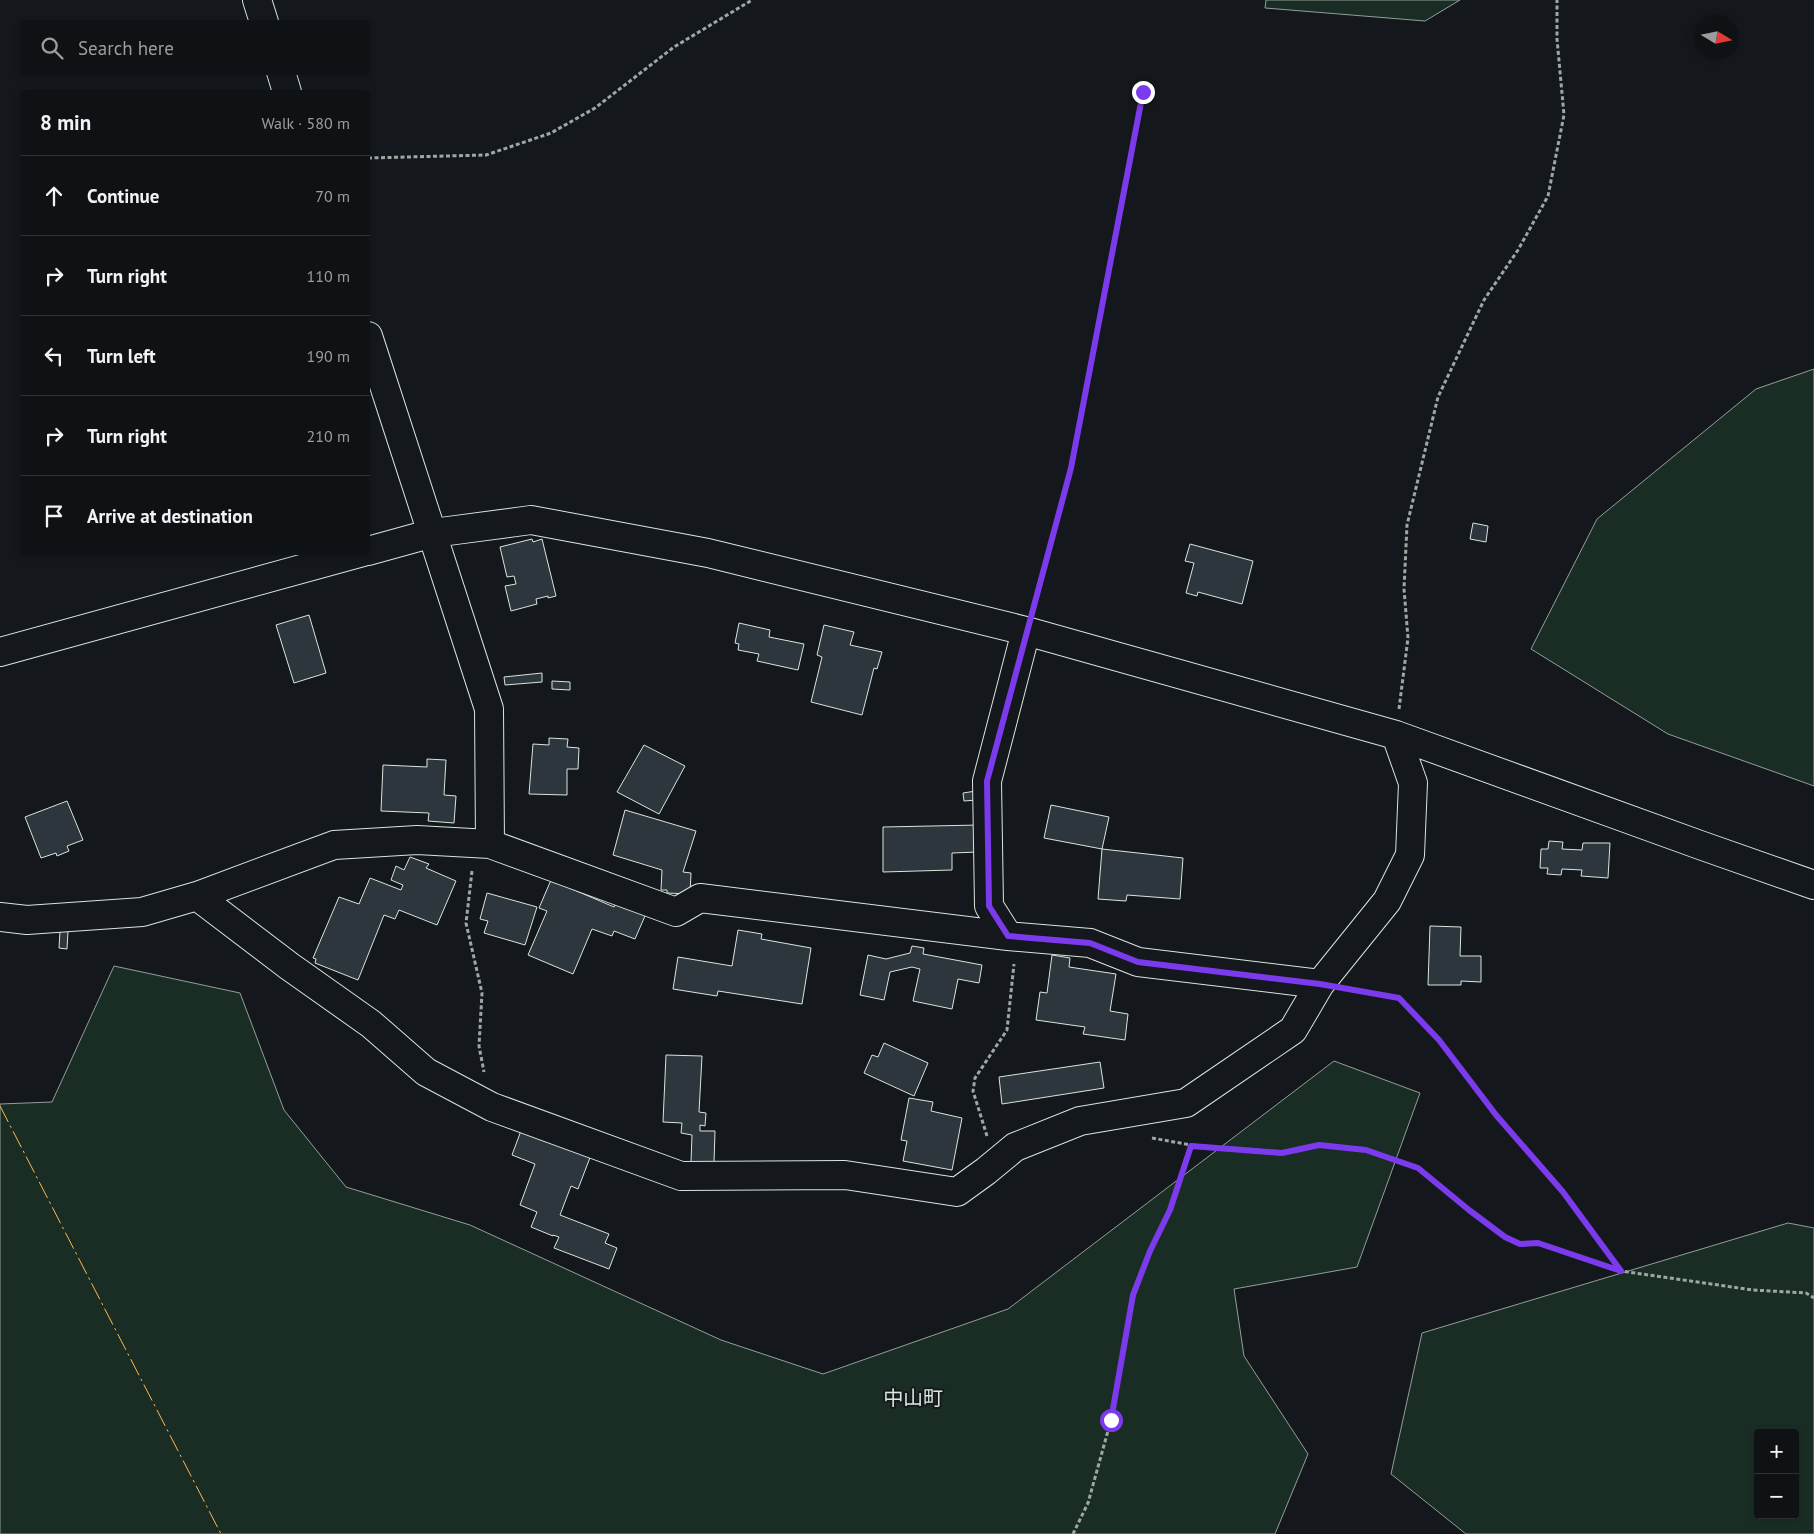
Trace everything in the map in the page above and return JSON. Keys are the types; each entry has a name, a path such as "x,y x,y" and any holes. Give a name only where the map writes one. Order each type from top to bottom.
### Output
{"street":[{"path":"257,0 263,20"},
{"path":"282,75 286,90"},
{"path":"370,342 489,709 480,843"},
{"path":"370,550 433,533 531,520 708,552 1026,631 1396,735 1700,845 1814,884"},
{"path":"0,652 352,555"},
{"path":"1008,936 989,906 987,781 1026,631"},
{"path":"197,896 289,966 371,1024 426,1072 492,1107 681,1176 845,1175 957,1192 1015,1147 1080,1121 1186,1103 1293,1030 1320,984 1387,901 1410,855 1413,783 1396,735"},
{"path":"0,917 27,920 142,912 197,896 334,845 417,840 480,843 676,912 700,898 1008,936 1090,943 1138,962 1320,984"}],"path":[{"path":"370,158 486,155 552,133 595,108 674,47 752,0"},
{"path":"1396,735 1408,638 1404,589 1407,525 1438,397 1484,300 1518,250 1548,196 1564,115 1557,39 1557,0"},
{"path":"1026,631 1071,468 1143,92"},
{"path":"480,843 473,863 466,922 482,993 479,1046 492,1107"},
{"path":"986,1171 987,1138 973,1091 975,1078 1007,1030 1016,950 1008,936"},
{"path":"1320,984 1399,998 1439,1040 1496,1115 1563,1192 1621,1271"},
{"path":"1073,1534 1088,1503 1111,1420 1133,1295 1150,1251 1170,1210 1191,1146 1282,1153 1319,1145 1366,1150 1418,1168 1505,1237 1520,1244 1538,1243 1621,1271 1753,1290 1806,1293 1814,1298"}],"green space":[{"path":"1266,0 1460,0 1425,21 1265,8"},
{"path":"1814,369 1814,786 1668,734 1531,649 1597,519 1756,389"},
{"path":"114,966 240,993 284,1110 346,1187 470,1225 721,1340 823,1374 1008,1309 1334,1061 1420,1093 1357,1267 1234,1289 1244,1356 1308,1454 1275,1534 0,1534 0,1104 52,1102"},
{"path":"1788,1223 1814,1228 1814,1534 1466,1534 1391,1474 1422,1333"}],"building":[{"path":"1473,523 1488,526 1486,542 1470,539"},
{"path":"532,539 533,542 542,539 556,596 536,599 537,604 511,611 505,586 516,584 514,576 507,577 500,547"},
{"path":"1190,544 1253,561 1242,604 1198,592 1197,596 1186,593 1194,563 1185,561"},
{"path":"309,615 326,673 294,683 276,625"},
{"path":"739,623 770,630 769,637 804,644 798,670 757,661 759,654 738,650 739,644 735,643"},
{"path":"824,625 854,632 850,645 882,652 877,669 874,668 862,715 811,702 822,657 817,655"},
{"path":"542,673 542,682 505,685 504,677"},
{"path":"552,681 570,682 570,690 552,689"},
{"path":"549,738 568,739 567,747 579,748 578,769 567,769 567,795 529,794 533,744 549,745"},
{"path":"644,745 685,766 659,814 617,792"},
{"path":"427,759 446,760 444,795 456,796 454,823 428,821 429,813 381,811 383,765 427,767"},
{"path":"976,791 977,800 964,801 963,793"},
{"path":"67,801 83,840 67,846 69,851 57,856 56,853 41,858 25,817"},
{"path":"1051,805 1109,817 1102,849 1044,838"},
{"path":"625,810 696,831 683,872 691,873 690,894 667,893 667,890 661,890 662,870 613,855"},
{"path":"979,825 978,852 952,853 952,870 883,872 883,827"},
{"path":"1549,841 1563,842 1562,849 1582,850 1583,843 1610,843 1608,878 1581,876 1582,870 1562,869 1561,875 1547,874 1548,868 1540,868 1541,849 1548,849"},
{"path":"1102,849 1183,858 1180,899 1127,895 1126,901 1098,899"},
{"path":"410,857 429,864 426,868 456,881 437,925 399,910 395,919 384,915 358,980 315,963 316,959 313,958 339,897 359,904 370,878 401,890 403,885 391,880 396,866 404,870"},
{"path":"551,880 614,907 619,896 648,909 635,939 614,931 612,936 592,929 573,974 528,955 547,911 539,908"},
{"path":"487,893 537,907 525,945 484,933 488,921 480,919"},
{"path":"1430,926 1461,927 1460,956 1481,956 1481,982 1461,981 1461,985 1428,985"},
{"path":"738,930 762,934 761,939 811,948 802,1004 718,991 717,996 673,989 678,957 732,966"},
{"path":"60,931 68,931 67,949 59,948"},
{"path":"912,946 924,948 923,954 982,965 979,983 958,979 952,1009 913,1001 920,969 912,967 890,972 884,1000 860,995 868,955 886,959 910,953"},
{"path":"1052,955 1070,958 1069,967 1116,974 1110,1011 1128,1014 1125,1040 1083,1034 1085,1027 1036,1020 1040,992 1047,993"},
{"path":"884,1043 928,1063 914,1096 864,1073 872,1055 878,1057"},
{"path":"666,1055 702,1056 699,1112 706,1113 705,1126 700,1125 700,1131 715,1131 714,1163 691,1162 692,1135 681,1133 682,1123 663,1122"},
{"path":"1100,1062 1104,1088 1002,1104 999,1077"},
{"path":"909,1098 933,1102 931,1111 962,1118 952,1170 903,1161 907,1141 901,1140"},
{"path":"522,1128 591,1155 578,1189 571,1186 560,1215 609,1234 605,1243 617,1248 609,1269 554,1248 559,1237 531,1227 537,1212 520,1205 535,1164 512,1155"}],"power":[{"path":"0,1106 221,1534"}],"district":[{"name":"中山町","path":"913,1398"}],"route":[{"path":"1111,1420 1133,1295 1150,1251 1170,1210 1191,1146 1282,1153 1319,1145 1366,1150 1418,1168 1505,1237 1520,1244 1538,1243 1621,1271 1563,1192 1496,1115 1439,1040 1399,998 1320,984 1138,962 1090,943 1008,936 989,906 987,781 1071,468 1143,92"}]}
